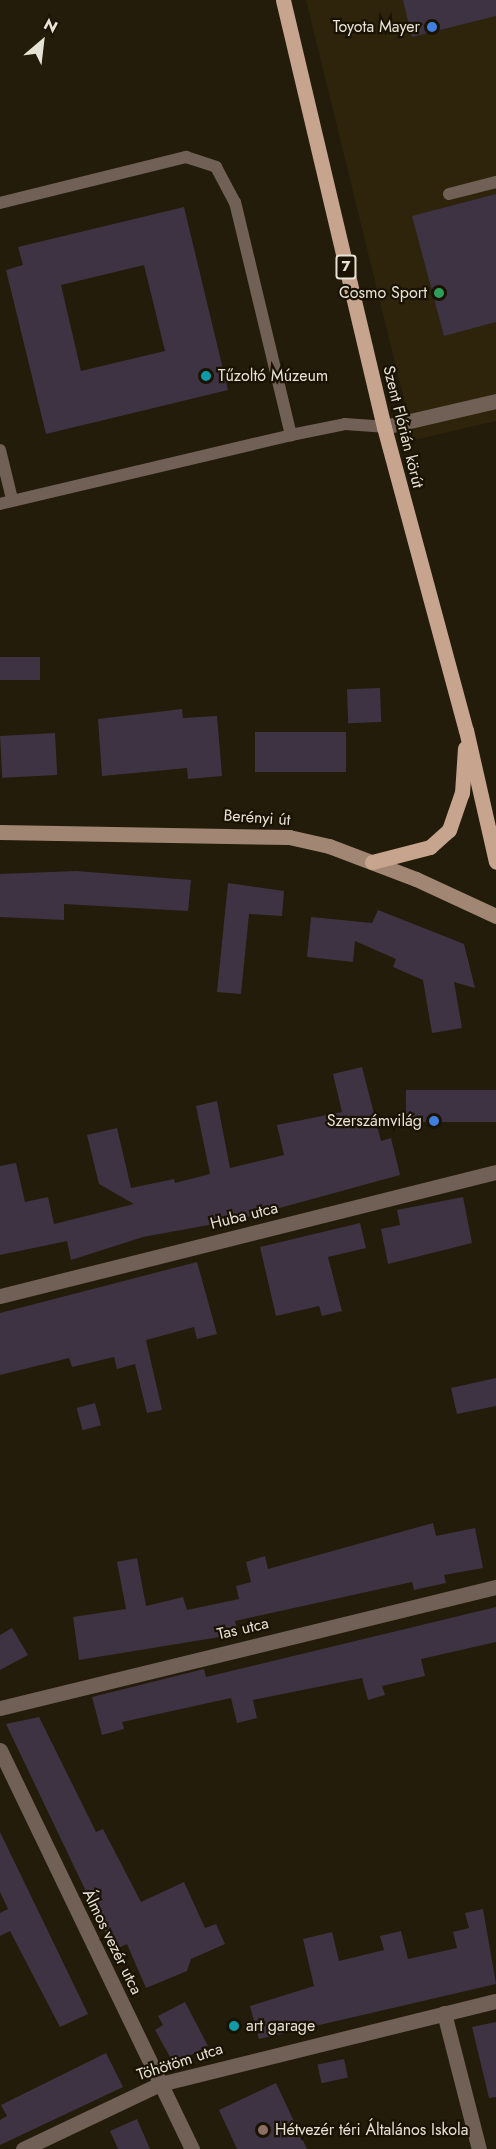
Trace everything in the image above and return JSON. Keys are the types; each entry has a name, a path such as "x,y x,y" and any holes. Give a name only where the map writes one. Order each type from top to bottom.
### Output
{"main road":[{"name":"Szent Flórián körút","path":"283,0 384,427 466,730 496,861"},
{"path":"372,862 430,847 449,830 462,793 466,730"},
{"name":"Berényi út","path":"0,832 290,837 372,862 496,916"}],"street":[{"path":"384,427 496,401"},
{"name":"Huba utca","path":"0,1296 496,1172"},
{"name":"Tas utca","path":"0,1708 496,1587"},
{"name":"Álmos vezér utca","path":"0,1750 192,2149"},
{"name":"Töhötöm utca","path":"23,2149 160,2084 496,2001"},
{"path":"444,2013 478,2149"}],"lane":[{"path":"0,203 186,157 216,167 235,202 291,435"},
{"path":"448,194 496,182"},
{"path":"0,450 6,502 345,424 384,427"}],"shaded area":[{"path":"306,0 496,0 496,421 414,440"}],"building":[{"name":"Toyota Mayer","path":"403,0 496,0 496,16 412,37"},
{"path":"496,194 496,322 444,336 412,216"},
{"path":"184,207 228,390 46,434 6,270 23,265 18,247","holes":["144,265 165,351 81,371 61,285"]},
{"path":"0,657 40,657 40,680 0,680"},
{"path":"380,688 381,722 348,723 347,689"},
{"path":"182,709 183,718 217,716 222,776 188,779 187,768 102,776 98,719"},
{"path":"255,732 346,732 346,772 255,772"},
{"path":"55,733 57,775 2,778 0,736"},
{"path":"76,871 191,880 188,911 64,904 64,920 0,917 0,874"},
{"path":"228,883 284,891 282,916 249,914 241,994 217,992"},
{"path":"378,910 464,944 475,988 454,982 462,1028 432,1033 423,980 393,967 396,959 355,941 353,962 307,957 311,917 372,923"},
{"path":"362,1067 381,1141 391,1138 400,1175 236,1220 143,1237 71,1260 67,1241 0,1255 0,1166 16,1163 25,1202 48,1197 54,1224 134,1204 99,1184 87,1135 117,1128 131,1188 174,1179 175,1183 210,1174 196,1106 217,1101 230,1168 284,1155 277,1125 342,1112 333,1074"},
{"path":"406,1090 496,1090 496,1122 406,1122"},
{"path":"463,1197 472,1243 388,1264 381,1229 400,1225 397,1210"},
{"path":"360,1223 366,1248 328,1257 342,1311 322,1316 319,1306 276,1316 260,1247"},
{"path":"197,1262 217,1334 197,1339 194,1327 146,1340 162,1410 147,1413 135,1364 117,1369 114,1357 72,1367 69,1358 0,1375 0,1313"},
{"path":"496,1378 496,1406 457,1414 451,1388"},
{"path":"95,1403 101,1425 83,1430 77,1408"},
{"path":"433,1523 436,1536 475,1528 483,1568 444,1575 446,1583 414,1590 412,1582 235,1621 238,1634 79,1660 73,1617 126,1609 117,1562 137,1558 146,1606 183,1597 187,1610 239,1599 236,1586 251,1582 246,1562 265,1556 268,1569"},
{"path":"496,1607 496,1642 421,1659 425,1676 382,1686 385,1695 368,1700 362,1678 253,1700 257,1718 237,1723 231,1698 122,1722 124,1729 102,1735 92,1697 204,1669 206,1677"},
{"path":"12,1628 28,1655 0,1670 0,1635"},
{"path":"39,1717 96,1832 103,1829 141,1902 184,1882 205,1928 216,1924 225,1944 191,1959 187,1971 146,1988 127,1944 114,1950 6,1724"},
{"path":"0,1832 88,2014 60,2027 10,1931 0,1936 0,1913 8,1909 0,1892"},
{"path":"483,1909 496,1984 259,2039 250,2006 314,1986 303,1939 332,1932 339,1961 384,1950 380,1936 401,1931 408,1959 457,1948 453,1932 469,1928 465,1913"},
{"path":"185,2002 208,2046 174,2064 155,2030 163,2025 158,2016"},
{"path":"496,2022 496,2097 489,2098 472,2027"},
{"path":"106,2053 123,2087 0,2145 0,2120 7,2116 1,2105"},
{"path":"344,2059 348,2078 322,2083 318,2065"},
{"name":"Hétvezér téri Általános Iskola","path":"276,2083 307,2149 237,2149 219,2110"},
{"path":"137,2119 150,2149 118,2149 110,2131"}],"place":[{"name":"Toyota Mayer","path":"432,27"},
{"name":"Cosmo Sport","path":"439,293"},
{"name":"Tűzoltó Múzeum","path":"206,376"},
{"name":"Szerszámvilág","path":"434,1121"},
{"name":"art garage","path":"234,2026"},
{"name":"Hétvezér téri Általános Iskola","path":"263,2130"}]}
